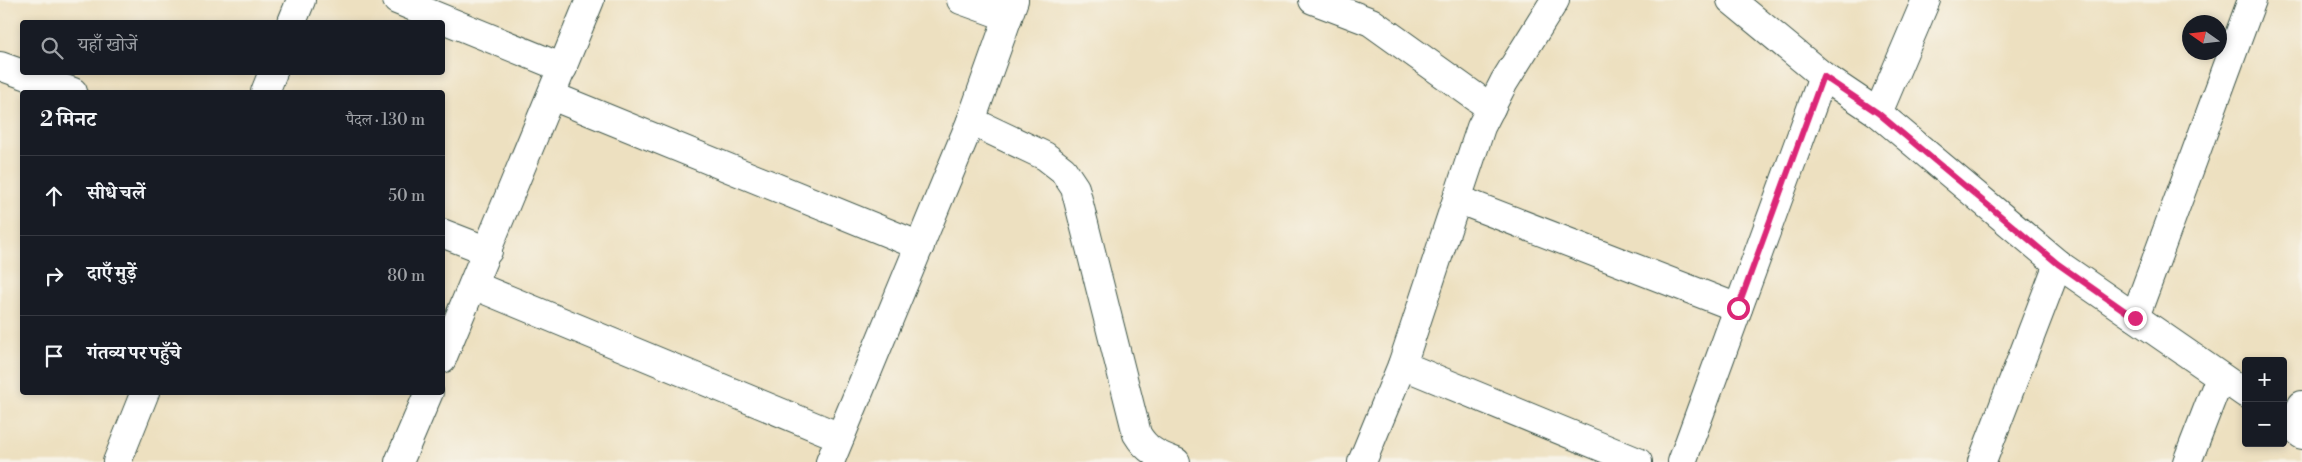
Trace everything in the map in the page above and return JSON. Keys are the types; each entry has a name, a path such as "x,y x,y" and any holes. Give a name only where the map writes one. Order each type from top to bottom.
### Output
{"street":[{"path":"293,20 301,0"},
{"path":"397,0 563,68"},
{"path":"445,352 590,0"},
{"path":"830,462 971,121 1011,8 961,0"},
{"path":"1313,0 1371,22 1491,108"},
{"path":"1362,462 1402,365 1478,136 1504,82 1555,0"},
{"path":"1732,0 1823,76 1878,113 2058,264 2242,391"},
{"path":"1878,113 1926,0"},
{"path":"2135,318 2252,0"},
{"path":"2,74 65,90"},
{"path":"266,90 272,75"},
{"path":"1682,462 1823,76"},
{"path":"552,96 920,246"},
{"path":"971,121 1045,156 1063,170 1075,188 1137,434 1145,447 1154,454 1176,462"},
{"path":"1457,199 1738,308"},
{"path":"445,234 488,251"},
{"path":"1982,462 2058,264"},
{"path":"474,285 840,437"},
{"path":"1402,365 1638,462"},
{"path":"2187,462 2220,377"},
{"path":"117,462 144,395"},
{"path":"400,462 427,395"}],"route":[{"path":"1738,308 1823,76 1878,113 2058,264 2135,318"}]}
